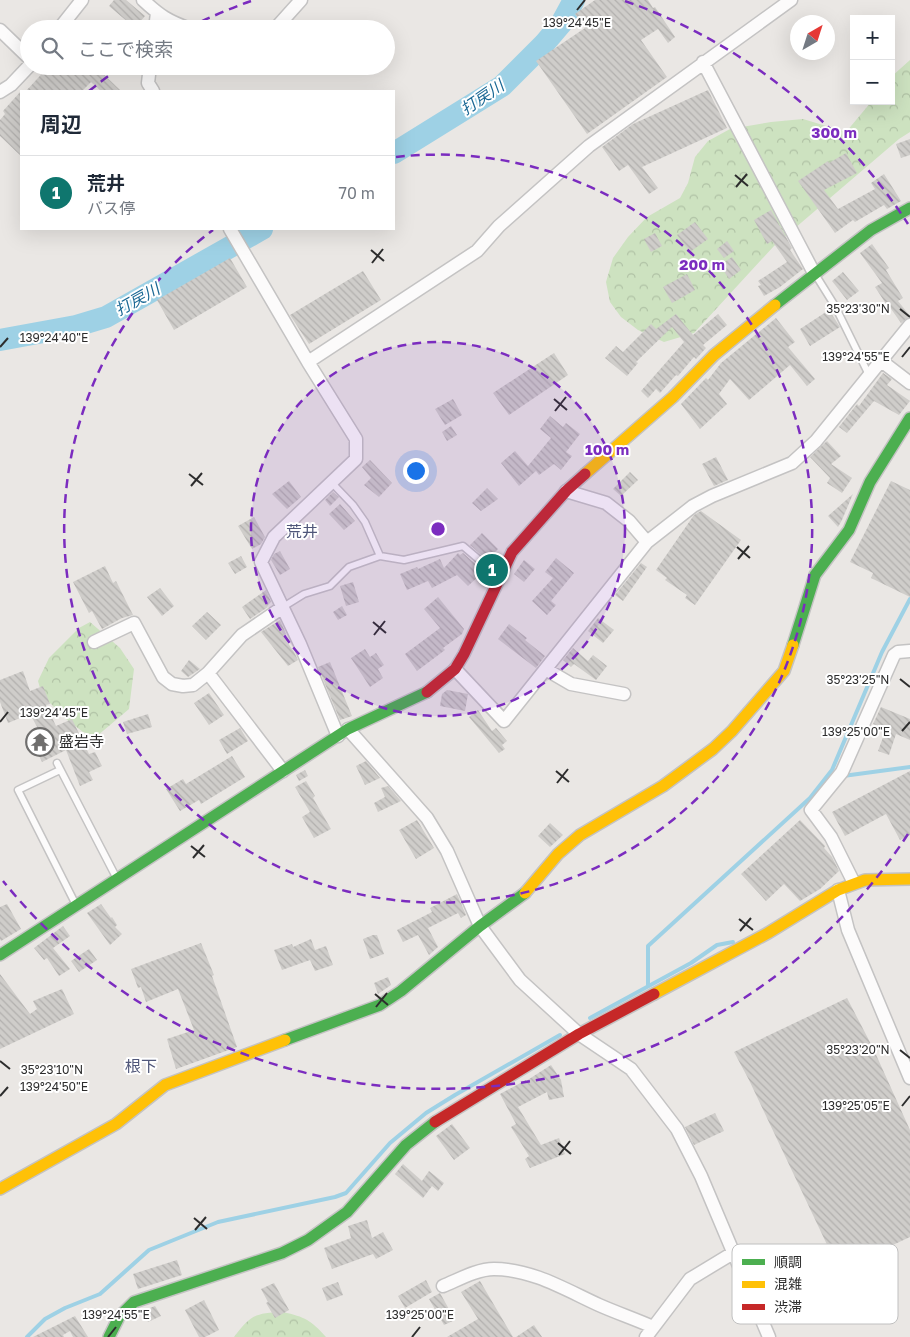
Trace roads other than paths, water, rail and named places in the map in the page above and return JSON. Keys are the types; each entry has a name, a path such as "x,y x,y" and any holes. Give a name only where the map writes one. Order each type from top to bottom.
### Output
{"street":[{"path":"66,20 82,0"},
{"path":"143,0 167,20"},
{"path":"283,20 301,0"},
{"path":"308,362 477,251 499,226 589,146 791,0"},
{"path":"156,20 157,13"},
{"path":"0,30 20,49"},
{"path":"703,62 814,272"},
{"path":"0,92 11,85 20,75"},
{"path":"149,75 148,82 152,90"},
{"path":"0,955 343,732 422,695 438,684 455,668 464,654 512,552 566,491 673,397 714,355 814,272 871,230 910,208"},
{"path":"236,238 356,440 356,460 274,537 261,562 343,732 426,818 448,852 480,926 520,980 579,1034 631,1068 677,1129 702,1176 732,1251"},
{"path":"455,668 504,721 647,542 693,506 712,496 792,463 816,441 910,325"},
{"path":"880,360 910,383"},
{"path":"0,1189 116,1124 166,1085 380,1005 401,991 480,926 528,891 558,854 580,835 598,822 663,786 713,749 732,731 784,671 815,576 848,530 870,482 910,418"},
{"path":"566,491 606,503 628,521 647,542"},
{"path":"94,642 134,623 163,677 172,684 193,685 208,673 242,635 283,608"},
{"path":"854,883 831,837 811,810 842,772 894,655 898,652 910,651"},
{"path":"546,670 571,684 624,694"},
{"path":"208,673 284,771"},
{"path":"109,1337 124,1308 134,1302 282,1252 308,1240 347,1212 406,1145 420,1132 579,1034 768,934 838,890 865,880 910,879"},
{"path":"838,890 848,930 907,1064 910,1078"},
{"path":"443,1286 493,1269 525,1273 598,1304 650,1332 690,1279 732,1254"},
{"path":"763,1324 769,1337"}],"lane":[{"path":"814,272 836,306 869,375"},
{"path":"332,483 353,505 364,522 380,556"},
{"path":"283,608 304,594 330,586 349,567 380,556 404,560 463,546 483,563 489,574 499,581"},
{"path":"56,763 118,880"},
{"path":"60,770 18,790 76,906"}],"waterway":[{"name":"打戻川","path":"395,152 502,86 561,24 574,0"},
{"name":"打戻川","path":"0,340 76,326 106,317 260,230"},
{"path":"648,986 648,946 810,798 832,770 882,652 910,599"},
{"path":"843,776 910,767"},
{"path":"590,1018 691,963 717,945 733,942"},
{"path":"27,1337 45,1319 65,1308 100,1294 149,1250 218,1222 346,1193 390,1143 426,1113 560,1035"}],"place":[{"name":"荒井","path":"492,570"},
{"name":"盛岩寺","path":"40,742"}],"district":[{"name":"荒井","path":"302,531"},
{"name":"根下","path":"141,1066"}]}
